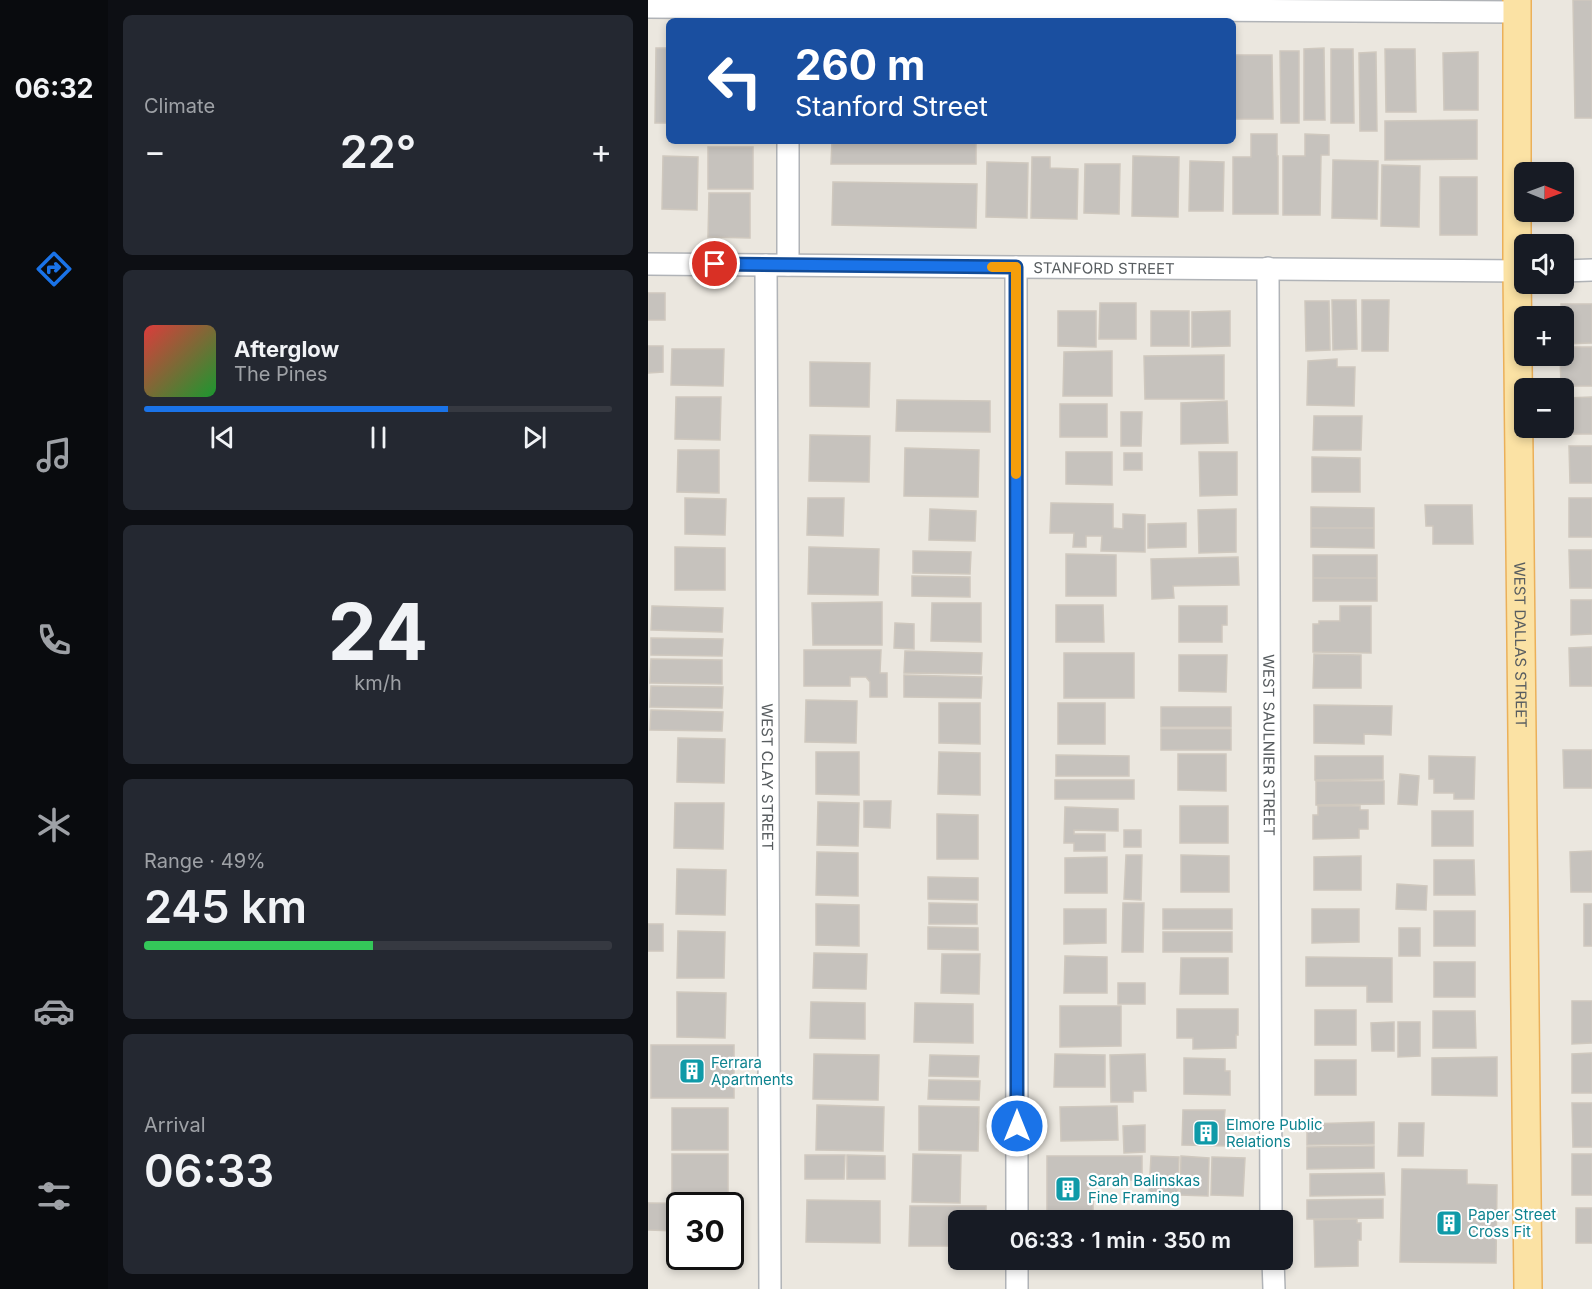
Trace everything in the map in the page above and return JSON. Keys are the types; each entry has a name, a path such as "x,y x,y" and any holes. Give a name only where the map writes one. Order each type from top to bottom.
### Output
{"main road":[{"name":"WEST DALLAS STREET","path":"1517,6 1520,234"},
{"name":"WEST DALLAS STREET","path":"1521,294 1528,1289"}],"street":[{"path":"648,7 788,10 1517,6"},
{"path":"788,144 788,265"},
{"name":"STANFORD STREET","path":"648,264 1514,271"},
{"name":"WEST CLAY STREET","path":"766,265 770,1289"},
{"path":"1016,267 1017,1210"},
{"name":"WEST SAULNIER STREET","path":"1268,268 1271,1210"},
{"path":"1574,271 1592,270"},
{"path":"1017,1270 1017,1289"},
{"path":"1273,1270 1274,1289"}],"building":[{"path":"1573,0 1592,0 1592,118 1575,118"},
{"path":"656,48 666,48 666,123 655,123"},
{"path":"1324,48 1325,120 1304,120 1304,49"},
{"path":"1331,49 1353,49 1354,123 1331,123"},
{"path":"1385,49 1415,49 1416,112 1386,112"},
{"path":"1280,51 1299,51 1299,123 1281,123"},
{"path":"1376,52 1377,131 1360,131 1359,53"},
{"path":"1478,52 1478,110 1444,110 1443,53"},
{"path":"1236,55 1272,55 1273,119 1236,119"},
{"path":"1477,120 1477,159 1385,160 1385,121"},
{"path":"1251,134 1277,134 1278,214 1233,214 1233,157 1251,157"},
{"path":"1305,134 1329,135 1329,155 1321,155 1320,215 1283,215 1283,156 1305,156"},
{"path":"832,144 976,144 976,164 831,164"},
{"path":"708,147 753,147 753,189 708,189"},
{"path":"663,156 698,157 697,210 662,209"},
{"path":"1133,156 1179,157 1178,217 1132,216"},
{"path":"1032,157 1050,157 1050,168 1078,169 1077,219 1031,218"},
{"path":"1333,160 1378,161 1377,219 1332,218"},
{"path":"1190,161 1224,162 1223,211 1189,211"},
{"path":"987,162 1028,163 1027,218 986,217"},
{"path":"1085,164 1120,164 1119,214 1084,213"},
{"path":"1382,165 1420,166 1419,227 1381,226"},
{"path":"1440,177 1477,177 1477,235 1440,235"},
{"path":"833,182 977,184 976,228 832,225"},
{"path":"709,193 750,193 750,238 708,237"},
{"path":"648,293 665,293 665,320 648,320"},
{"path":"1332,300 1356,300 1357,349 1333,350"},
{"path":"1362,300 1389,300 1388,351 1362,351"},
{"path":"1305,301 1329,301 1330,350 1306,351"},
{"path":"1100,303 1136,303 1136,339 1099,339"},
{"path":"1561,304 1592,304 1592,343 1574,344 1574,306 1561,306"},
{"path":"1058,311 1096,311 1096,347 1058,346"},
{"path":"1151,311 1189,311 1189,346 1151,346"},
{"path":"1230,311 1230,346 1192,347 1192,312"},
{"path":"648,346 663,346 663,372 648,373"},
{"path":"1574,347 1592,347 1592,386 1574,386 1574,378 1561,378 1560,366 1574,366"},
{"path":"672,349 724,349 723,386 671,385"},
{"path":"1112,351 1112,396 1063,396 1064,352"},
{"path":"1224,355 1224,399 1145,399 1144,356"},
{"path":"1337,359 1337,367 1355,367 1354,406 1307,405 1308,361"},
{"path":"810,362 870,363 869,407 810,406"},
{"path":"676,397 721,397 720,440 675,439"},
{"path":"1592,397 1592,434 1574,434 1574,398"},
{"path":"897,400 990,401 990,432 896,431"},
{"path":"1227,401 1228,443 1181,444 1181,403"},
{"path":"1060,404 1107,404 1107,437 1060,437"},
{"path":"1121,412 1142,412 1141,446 1121,446"},
{"path":"1314,416 1362,416 1361,450 1313,450"},
{"path":"810,435 870,436 869,482 809,481"},
{"path":"1569,446 1592,446 1592,483 1570,483"},
{"path":"905,448 979,450 978,497 904,496"},
{"path":"678,450 719,450 719,493 677,492"},
{"path":"1066,452 1112,452 1112,485 1066,484"},
{"path":"1199,452 1237,452 1237,495 1200,496"},
{"path":"1124,453 1142,453 1142,470 1124,470"},
{"path":"1312,457 1360,458 1360,492 1312,492"},
{"path":"685,498 726,499 725,535 685,534"},
{"path":"808,498 844,498 843,536 807,535"},
{"path":"1569,498 1592,498 1592,537 1569,537"},
{"path":"1051,503 1113,504 1113,528 1123,529 1123,514 1145,515 1145,552 1101,551 1102,536 1086,536 1086,547 1073,547 1074,533 1050,533"},
{"path":"1425,505 1472,505 1473,544 1433,544 1433,526 1426,526"},
{"path":"1311,507 1374,508 1374,528 1311,528"},
{"path":"930,509 976,511 975,541 929,540"},
{"path":"1236,509 1236,552 1199,553 1198,510"},
{"path":"1186,523 1186,547 1148,548 1148,524"},
{"path":"1311,528 1374,528 1374,548 1311,547"},
{"path":"675,547 725,548 725,590 675,590"},
{"path":"809,547 879,549 878,595 808,594"},
{"path":"1569,550 1592,550 1592,588 1570,588"},
{"path":"913,551 971,552 970,574 913,573"},
{"path":"1066,554 1116,555 1116,596 1066,596"},
{"path":"1313,555 1377,555 1377,578 1313,578"},
{"path":"1238,557 1239,585 1173,586 1174,598 1152,599 1151,559"},
{"path":"912,576 970,577 970,597 912,596"},
{"path":"1313,578 1377,578 1377,601 1313,601"},
{"path":"1571,600 1592,600 1592,634 1571,635"},
{"path":"882,602 882,645 813,645 812,603"},
{"path":"932,603 981,603 981,642 931,641"},
{"path":"1056,605 1103,605 1104,642 1056,642"},
{"path":"652,606 723,608 722,632 651,630"},
{"path":"1179,606 1227,606 1227,625 1222,625 1222,642 1179,642"},
{"path":"1340,606 1371,606 1371,653 1313,652 1313,624 1319,624 1319,621 1340,621"},
{"path":"895,623 914,624 914,649 894,648"},
{"path":"651,638 723,639 722,656 651,655"},
{"path":"1592,647 1592,686 1570,686 1569,648"},
{"path":"804,650 881,650 880,673 887,673 887,697 870,697 870,682 866,677 850,677 850,686 804,686"},
{"path":"905,651 982,653 981,674 904,673"},
{"path":"1064,653 1134,653 1134,698 1064,698"},
{"path":"1314,654 1361,655 1361,688 1313,688"},
{"path":"1179,655 1227,655 1226,692 1179,691"},
{"path":"651,659 722,660 722,684 650,683"},
{"path":"904,675 982,677 981,698 904,697"},
{"path":"651,686 723,687 722,708 650,707"},
{"path":"806,700 857,701 856,743 805,742"},
{"path":"939,703 980,703 980,744 939,743"},
{"path":"1058,703 1105,703 1105,744 1058,744"},
{"path":"1314,705 1392,706 1391,735 1364,734 1364,744 1314,743"},
{"path":"1161,707 1231,707 1231,727 1161,727"},
{"path":"651,710 723,712 722,731 650,730"},
{"path":"1161,729 1231,729 1231,750 1161,750"},
{"path":"678,738 725,739 724,783 677,782"},
{"path":"1563,750 1592,750 1592,788 1564,788"},
{"path":"816,752 859,752 859,795 816,794"},
{"path":"939,752 980,753 980,795 938,794"},
{"path":"1178,754 1226,754 1226,791 1178,790"},
{"path":"1056,755 1129,756 1129,776 1056,776"},
{"path":"1315,756 1383,756 1383,779 1315,780"},
{"path":"1429,756 1475,757 1474,799 1454,799 1454,793 1434,793 1434,779 1429,779"},
{"path":"1400,774 1419,776 1417,805 1398,804"},
{"path":"1055,780 1134,780 1134,799 1055,799"},
{"path":"1316,781 1384,781 1384,804 1316,805"},
{"path":"864,801 891,801 890,828 864,827"},
{"path":"818,802 859,803 858,846 817,845"},
{"path":"675,803 724,803 723,849 674,848"},
{"path":"1180,806 1228,806 1228,843 1180,843"},
{"path":"1318,806 1360,806 1360,810 1368,810 1368,829 1359,829 1359,838 1313,839 1313,815 1318,815"},
{"path":"1065,807 1118,809 1118,831 1074,830 1074,834 1105,834 1105,851 1074,851 1074,843 1064,843"},
{"path":"1432,811 1473,811 1473,846 1432,846"},
{"path":"937,814 978,815 978,859 937,859"},
{"path":"1124,830 1141,830 1141,847 1124,847"},
{"path":"1592,851 1592,892 1571,892 1570,852"},
{"path":"817,852 858,853 858,896 816,895"},
{"path":"1126,855 1142,855 1141,900 1124,899"},
{"path":"1181,855 1229,856 1229,892 1181,892"},
{"path":"1361,856 1361,890 1314,890 1314,857"},
{"path":"1107,857 1107,893 1065,893 1065,858"},
{"path":"1434,860 1474,860 1475,895 1434,895"},
{"path":"677,869 726,870 725,915 676,914"},
{"path":"928,877 978,878 978,900 928,899"},
{"path":"1397,884 1427,886 1426,910 1396,909"},
{"path":"929,903 977,904 977,924 929,924"},
{"path":"1123,903 1144,903 1143,952 1122,952"},
{"path":"816,904 859,905 859,946 816,945"},
{"path":"1584,904 1592,904 1592,946 1584,946"},
{"path":"1064,909 1106,909 1106,943 1064,944"},
{"path":"1163,909 1232,909 1232,929 1163,929"},
{"path":"1312,909 1359,909 1359,942 1312,943"},
{"path":"1434,911 1475,911 1475,946 1434,946"},
{"path":"648,924 663,924 663,951 648,951"},
{"path":"928,927 978,928 978,950 928,949"},
{"path":"1399,928 1420,928 1420,956 1399,956"},
{"path":"678,931 725,932 724,978 677,978"},
{"path":"1163,932 1232,932 1232,952 1163,952"},
{"path":"814,953 867,954 866,989 813,988"},
{"path":"942,954 980,954 979,994 941,993"},
{"path":"1065,956 1107,957 1107,993 1064,993"},
{"path":"1306,957 1392,958 1392,1002 1367,1002 1367,986 1306,986"},
{"path":"1181,958 1228,958 1228,994 1180,994"},
{"path":"1434,962 1475,962 1475,997 1434,997"},
{"path":"1118,983 1145,983 1145,1004 1118,1004"},
{"path":"677,992 726,993 725,1038 677,1037"},
{"path":"1572,1001 1592,1001 1592,1043 1572,1044"},
{"path":"811,1002 865,1003 865,1039 810,1038"},
{"path":"915,1003 973,1004 973,1043 914,1042"},
{"path":"1060,1006 1121,1006 1121,1046 1060,1047"},
{"path":"1177,1009 1238,1009 1236,1048 1193,1049 1193,1038 1177,1038"},
{"path":"1315,1010 1356,1010 1356,1045 1315,1045"},
{"path":"1433,1011 1475,1011 1476,1048 1433,1048"},
{"path":"1394,1022 1394,1051 1372,1051 1371,1023"},
{"path":"1398,1022 1420,1022 1420,1056 1398,1057"},
{"name":"Ferrara Apartments","path":"651,1045 734,1045 734,1098 651,1098"},
{"path":"1592,1053 1592,1093 1572,1093 1572,1054"},
{"path":"814,1054 879,1055 878,1100 813,1099"},
{"path":"1055,1054 1105,1055 1105,1087 1054,1087"},
{"path":"1145,1054 1146,1091 1133,1091 1133,1102 1111,1102 1110,1055"},
{"path":"930,1055 979,1056 978,1077 929,1076"},
{"path":"1497,1057 1497,1096 1432,1095 1432,1058"},
{"path":"1184,1058 1225,1059 1225,1071 1230,1071 1230,1095 1184,1094"},
{"path":"1315,1060 1356,1060 1356,1095 1315,1095"},
{"path":"929,1080 980,1081 979,1100 928,1099"},
{"path":"1572,1103 1592,1103 1592,1147 1573,1147"},
{"path":"817,1105 884,1107 883,1151 816,1150"},
{"path":"919,1106 979,1107 978,1151 919,1150"},
{"path":"1117,1106 1118,1140 1061,1141 1060,1107"},
{"path":"672,1108 728,1108 728,1150 672,1150"},
{"name":"Elmore Public Relations","path":"1183,1110 1225,1110 1224,1121 1229,1121 1229,1146 1182,1145"},
{"path":"1374,1122 1374,1144 1307,1145 1307,1124"},
{"path":"1399,1123 1424,1123 1423,1156 1398,1156"},
{"path":"1145,1125 1145,1152 1124,1153 1123,1126"},
{"path":"1374,1146 1374,1168 1307,1169 1307,1147"},
{"path":"672,1154 728,1154 728,1192 672,1192"},
{"path":"913,1154 961,1155 960,1203 912,1202"},
{"path":"1572,1154 1592,1154 1592,1195 1572,1195"},
{"path":"805,1155 845,1155 844,1179 805,1179"},
{"path":"847,1155 885,1156 885,1179 847,1179"},
{"name":"Sarah Balinskas Fine Framing","path":"1047,1156 1142,1156 1142,1180 1089,1180 1089,1197 1093,1197 1093,1210 1047,1210"},
{"path":"1151,1156 1179,1157 1178,1195 1149,1194"},
{"path":"1181,1156 1209,1158 1208,1196 1180,1195"},
{"path":"1212,1157 1245,1158 1243,1196 1211,1195"},
{"name":"Paper Street Cross Fit","path":"1402,1169 1467,1170 1467,1184 1497,1185 1496,1263 1400,1262"},
{"path":"1384,1173 1385,1195 1310,1196 1310,1174"},
{"path":"1383,1199 1383,1218 1307,1219 1307,1200"},
{"path":"807,1200 880,1201 880,1243 806,1242"},
{"path":"648,1203 666,1203 666,1231 648,1230"},
{"path":"910,1206 986,1206 986,1210 948,1210 948,1246 909,1246"},
{"path":"1576,1208 1592,1208 1592,1243 1576,1243"},
{"path":"1357,1219 1357,1223 1361,1223 1361,1240 1358,1240 1358,1266 1315,1267 1314,1220"}],"slow traffic":[{"path":"992,267 1016,267 1016,474"}],"place":[{"name":"Ferrara Apartments","path":"692,1071"},
{"name":"Elmore Public Relations","path":"1206,1133"},
{"name":"Sarah Balinskas Fine Framing","path":"1068,1189"},
{"name":"Paper Street Cross Fit","path":"1449,1223"}],"route":[{"path":"715,264 1016,267 1017,1126"}]}
